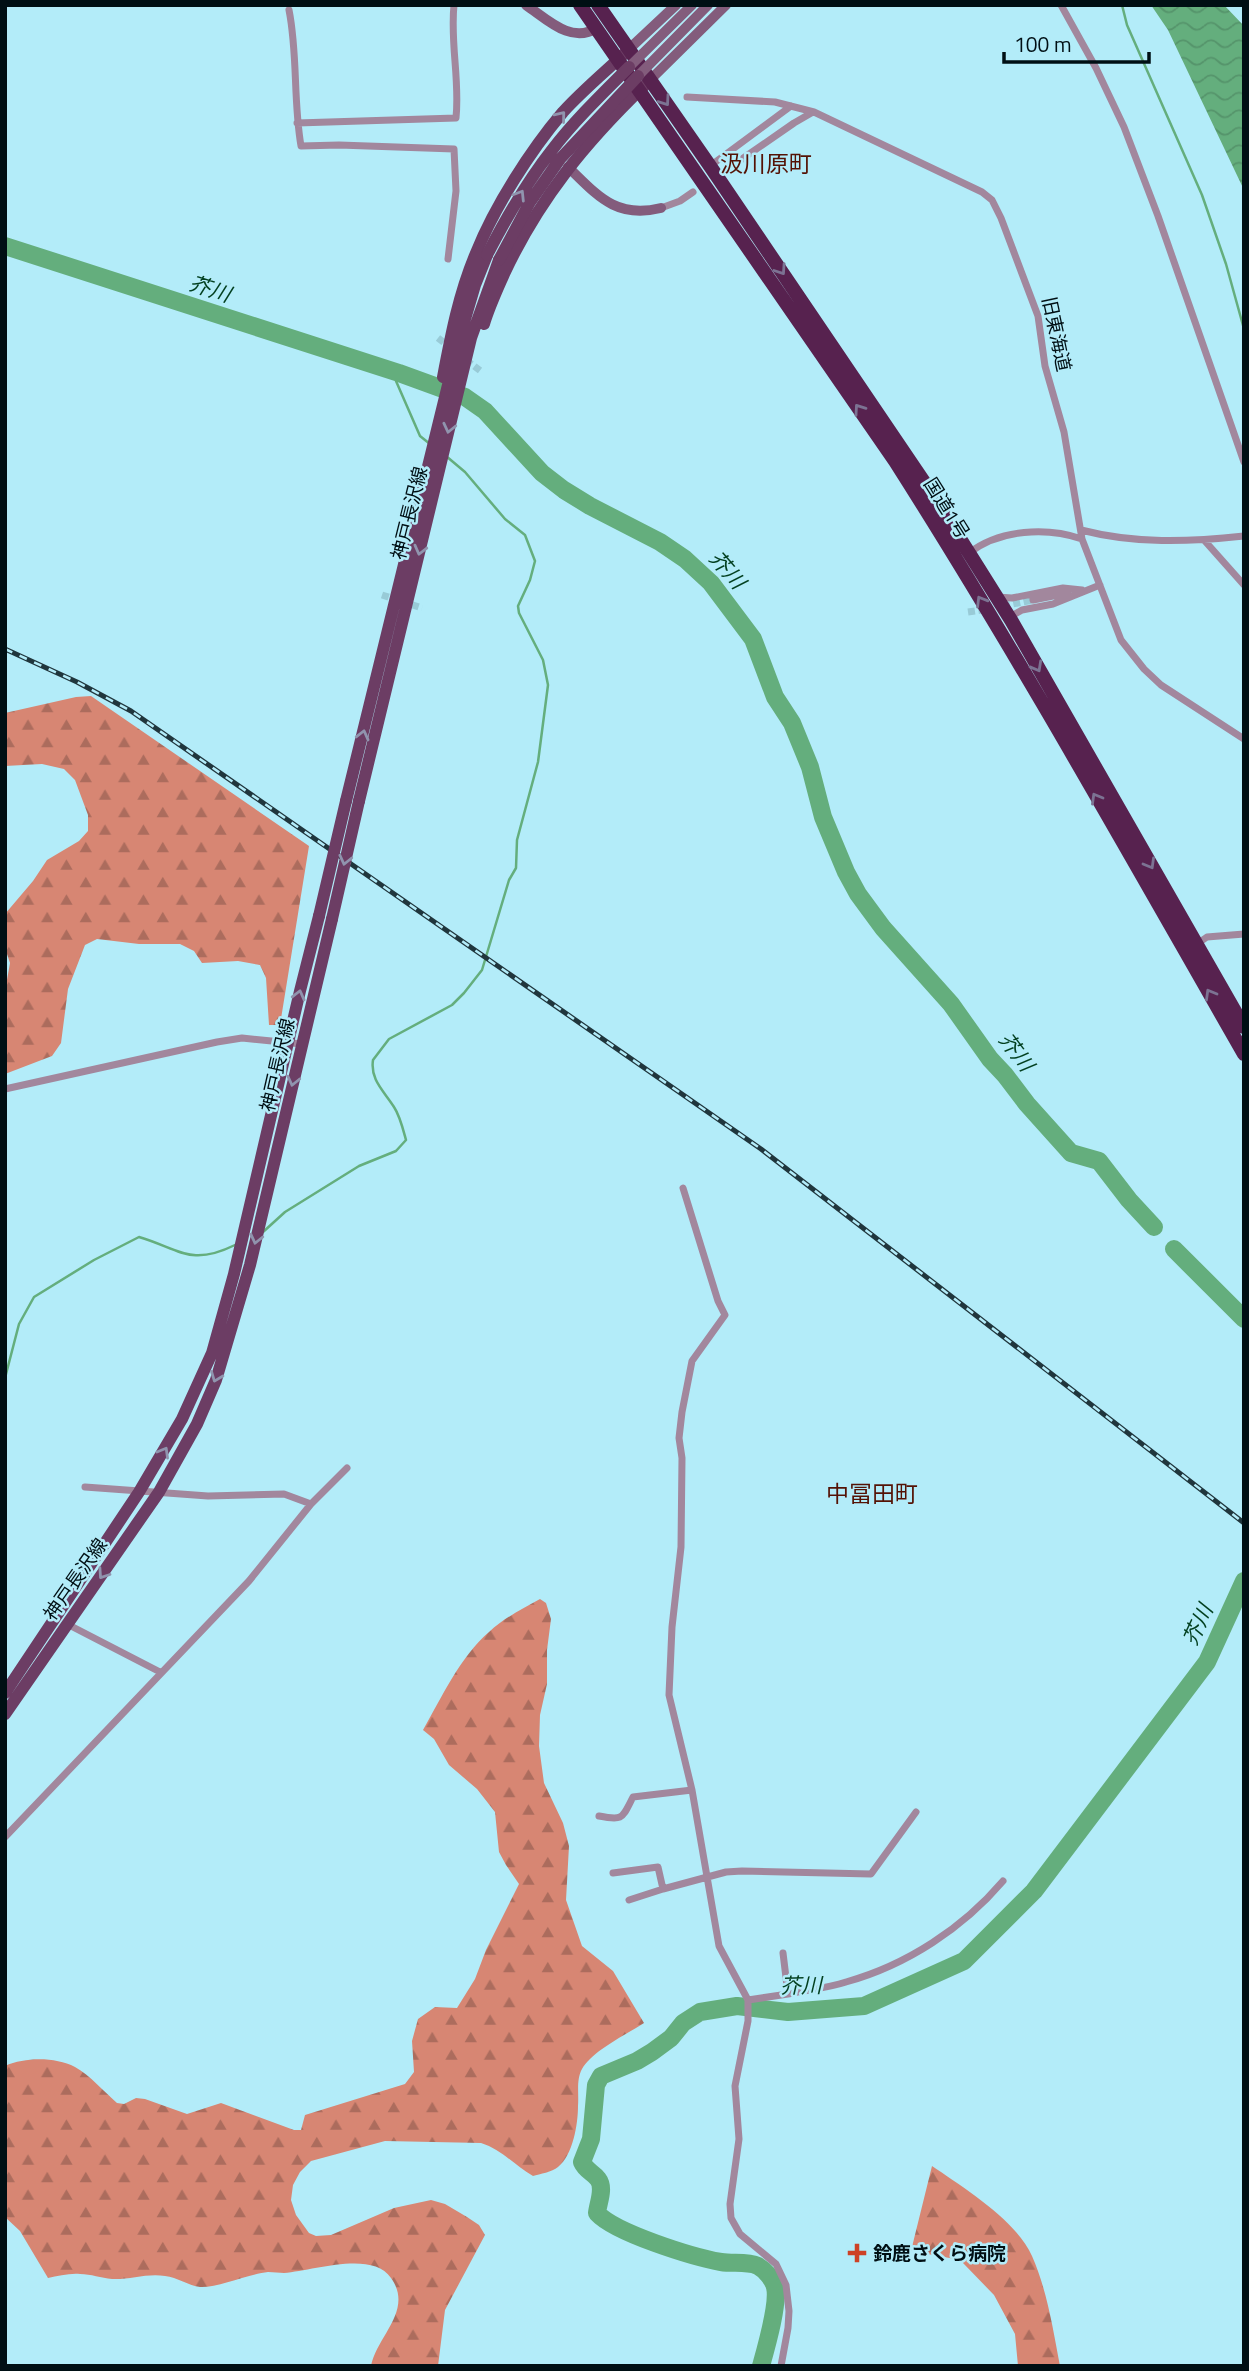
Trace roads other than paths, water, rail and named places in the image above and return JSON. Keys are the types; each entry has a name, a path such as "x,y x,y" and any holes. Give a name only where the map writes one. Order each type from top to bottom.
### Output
{"highway":[{"name":"国道1号","path":"580,5 633,67 710,166 924,482 1011,620 1244,1027"},
{"name":"国道1号","path":"598,5 633,67 639,91 895,461 934,523 1244,1054"}],"main road":[{"path":"526,5 568,33 581,35 597,28"},
{"path":"633,67 676,5"},
{"path":"633,67 692,5"},
{"path":"633,67 708,5"},
{"path":"633,67 726,5"},
{"name":"神戸長沢線","path":"430,482 428,464 475,285 493,257 568,167 610,118 639,91 633,67"},
{"name":"神戸長沢線","path":"5,1714 159,1492 197,1423 216,1380 237,1312 302,1044 326,918 430,482 454,365 479,342 486,316 496,212 563,112 633,67"},
{"name":"神戸長沢線","path":"493,257 516,203 552,150 574,124 633,67"},
{"path":"568,167 596,195 620,209 640,212 661,208"},
{"name":"神戸長沢線","path":"5,1693 139,1492 182,1419 212,1353 288,1041 326,918"}],"street":[{"path":"297,123 456,118 459,92 454,5"},
{"path":"1061,5 1096,68 1124,127 1244,461"},
{"path":"289,10 295,42 297,123 301,146 454,149 456,191 448,259"},
{"name":"旧東海道","path":"687,97 775,102 814,112 982,192 992,200 1014,248 1038,316 1045,366 1064,432 1083,539 1121,640 1143,669 1172,694 1244,739"},
{"path":"710,166 791,106"},
{"path":"729,168 794,122 814,112"},
{"path":"661,208 680,201 693,192"},
{"path":"1081,530 1143,541 1244,536"},
{"path":"969,553 979,545 994,540 1037,531 1065,533 1083,539"},
{"path":"1204,540 1244,585"},
{"path":"1033,600 1100,585"},
{"path":"997,597 1012,598 1063,588 1083,590"},
{"path":"1011,620 1023,610 1053,604 1083,590"},
{"path":"1196,944 1207,937 1244,934"},
{"path":"5,1089 242,1038 302,1044"},
{"path":"684,1188 718,1301 725,1315 692,1361 679,1438 682,1458 681,1547 669,1686 675,1724 692,1790 719,1946 748,2005 735,2086 739,2139 730,2204 732,2218 740,2234 776,2264 786,2285 788,2328 781,2366"},
{"path":"5,1837 262,1566 311,1504 346,1468"},
{"path":"85,1487 208,1496 284,1494 311,1504"},
{"path":"66,1624 160,1672"},
{"path":"599,1816 617,1820 623,1817 633,1797 692,1790"},
{"path":"629,1900 726,1872 871,1874 916,1812"},
{"path":"613,1873 658,1867 663,1889"},
{"path":"748,2005 845,1983 932,1943 981,1907 1003,1881"},
{"path":"783,1953 788,1994"}],"water":[{"path":"1151,5 1224,5 1244,26 1244,190 1168,30"}],"waterway":[{"path":"1122,5 1127,25 1202,195 1226,264 1244,329"},
{"name":"芥川","path":"5,246 399,373 465,397 485,411 542,473 564,490 660,542 685,559 711,583 753,639 775,697 792,723 810,767 823,817 858,894 883,928 951,1004 990,1059 1027,1104 1071,1153 1099,1161 1154,1227"},
{"path":"399,373 396,381 420,436 430,444"},
{"path":"263,1232 285,1212 359,1166 396,1151 406,1140 396,1111 376,1079 373,1060 389,1039 452,1005 482,970 509,880 516,868 517,840 538,762 548,685 543,660 518,606 535,561 525,535 505,519 465,472 446,456"},
{"path":"5,1378 19,1324 34,1297 94,1260 139,1237 176,1251 196,1255 207,1255 235,1245"},
{"name":"芥川","path":"1174,1249 1244,1319"},
{"path":"5,1573 5,1584"},
{"name":"芥川","path":"761,2366 776,2294 772,2281 763,2270 758,2266 726,2263 674,2250 620,2228 597,2213 600,2183 582,2162 591,2139 596,2085 601,2076 652,2052 671,2038 683,2023 700,2012 737,2006 788,2012 864,2006 964,1961 1034,1891 1207,1662 1244,1581"}],"tunnel":[{"path":"438,338 451,348"},
{"path":"466,360 482,372"},
{"path":"382,595 422,608"},
{"path":"1003,606 1033,600"},
{"path":"968,612 988,609"}],"railway":[{"path":"5,649 77,682 131,711 761,1149 1244,1523"}],"place":[{"name":"鈴鹿さくら病院","path":"857,2253"}],"district":[{"name":"汲川原町","path":"766,164"},
{"name":"中冨田町","path":"872,1494"}]}
